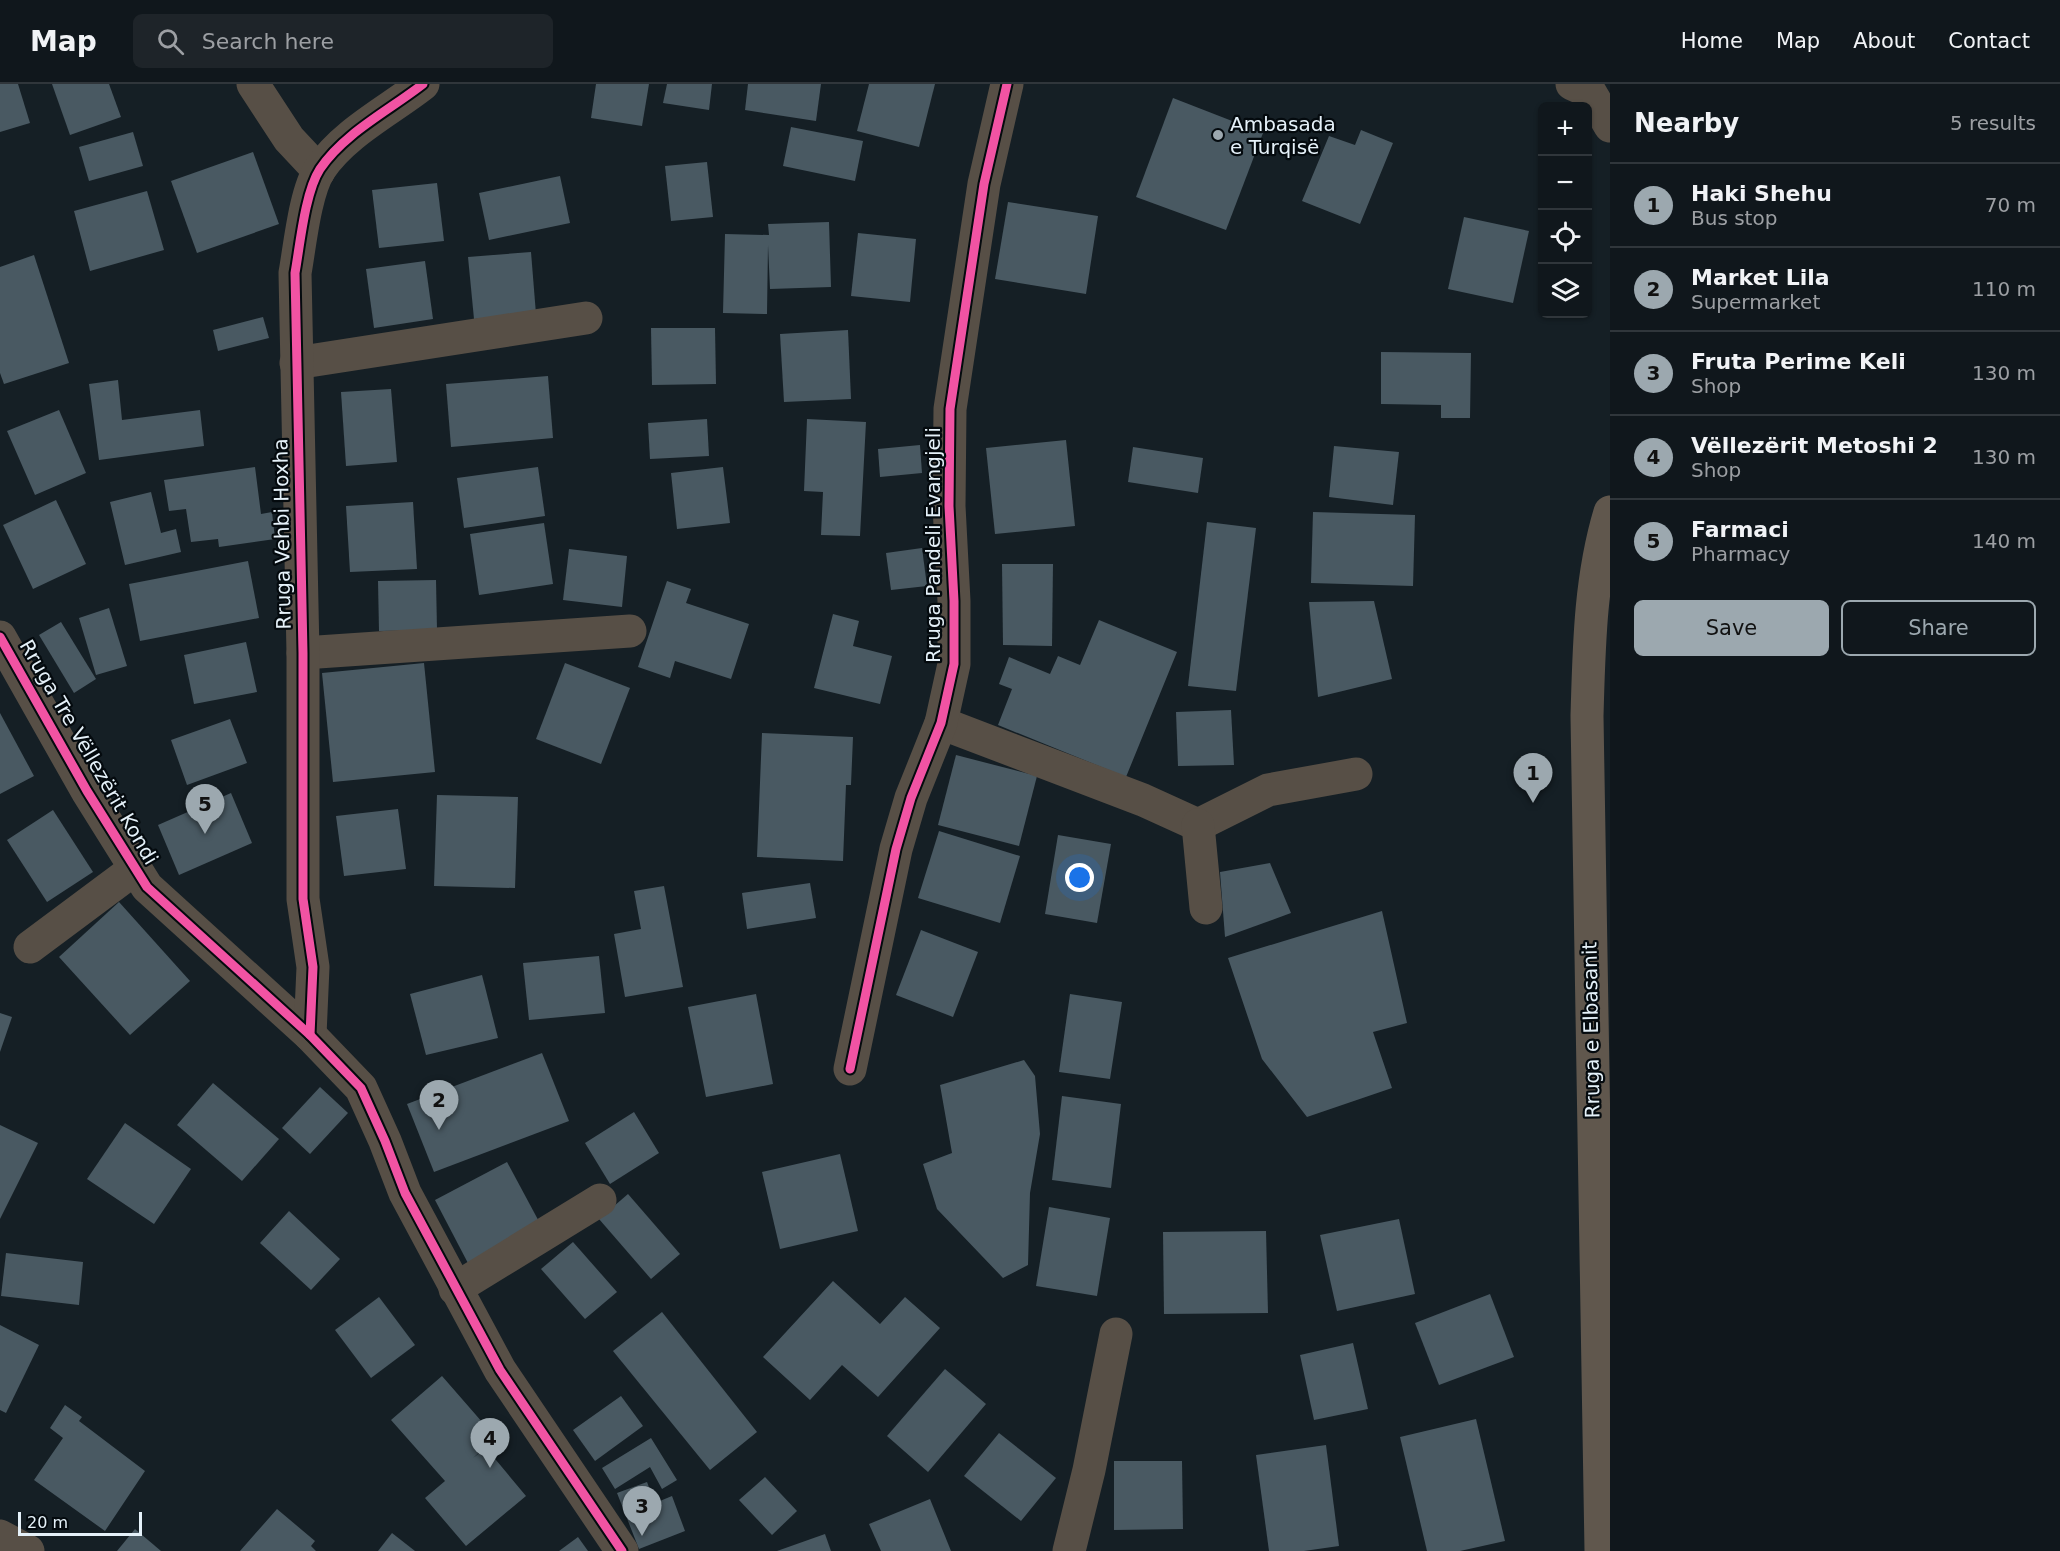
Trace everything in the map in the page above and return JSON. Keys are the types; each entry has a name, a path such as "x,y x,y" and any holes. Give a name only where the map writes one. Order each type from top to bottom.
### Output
{"main road":[{"name":"Rruga e Elbasanit","path":"1601,1551 1587,716 1589,627 1600,546 1610,512"}],"street":[{"path":"253,84 289,139 319,171"},
{"name":"Rruga Vehbi Hoxha","path":"310,1035 313,967 303,899 303,653 295,273 305,215 319,171 339,147 423,84"},
{"name":"Rruga Pandeli Evangjeli","path":"850,1070 896,849 911,798 941,723 954,664 954,601 949,506 950,409 984,184 1007,84"},
{"path":"1587,87 1610,126"},
{"path":"296,363 586,318"},
{"path":"303,653 630,631"},
{"name":"Rruga Tre Vëllezërit Kondi","path":"0,637 87,791 147,887 310,1035 361,1088 385,1141 405,1194 455,1289 501,1370 622,1551"},
{"path":"941,723 1143,800 1198,825"},
{"path":"1198,825 1268,790 1356,774"},
{"path":"1198,825 1206,908"},
{"path":"30,946 136,868"},
{"path":"455,1289 600,1200"},
{"path":"1070,1551 1116,1334"},
{"path":"0,1536 28,1551"}],"building":[{"path":"0,84 18,84 30,123 0,132"},
{"path":"52,84 109,84 121,117 70,135"},
{"path":"596,84 649,84 642,126 591,118"},
{"path":"667,84 712,84 709,110 663,103"},
{"path":"748,84 821,84 816,121 745,110"},
{"path":"869,84 935,84 919,147 857,131"},
{"path":"1173,98 1263,133 1226,230 1136,197"},
{"path":"791,127 863,141 855,181 783,166"},
{"path":"1361,130 1393,143 1360,224 1302,201 1329,136 1355,145"},
{"path":"133,132 143,166 89,181 79,147"},
{"path":"253,152 279,224 197,253 171,181"},
{"path":"707,162 713,217 671,221 665,166"},
{"path":"560,176 570,223 489,240 479,193"},
{"path":"437,183 444,241 379,248 372,190"},
{"path":"147,191 164,250 90,271 74,211"},
{"path":"1008,202 1098,216 1086,294 995,279"},
{"path":"1464,217 1529,231 1513,303 1448,289"},
{"path":"829,222 831,287 770,289 768,245 767,314 723,313 725,234 769,235 768,224"},
{"path":"858,233 916,239 910,302 851,296"},
{"path":"531,252 536,314 474,319 468,257"},
{"path":"34,255 69,363 4,384 0,373 0,267"},
{"path":"425,261 433,319 374,328 366,269"},
{"path":"263,317 269,338 218,351 213,330"},
{"path":"651,328 715,328 716,384 652,385"},
{"path":"848,330 851,399 784,402 780,334"},
{"path":"1381,352 1471,353 1470,418 1441,418 1441,405 1381,404"},
{"path":"548,376 553,438 451,447 446,384"},
{"path":"118,380 122,420 200,410 204,446 99,460 89,384"},
{"path":"391,389 397,462 346,466 341,392"},
{"path":"59,410 86,473 35,495 7,431"},
{"path":"707,419 709,456 650,459 648,423"},
{"path":"807,419 866,422 860,536 821,535 823,492 804,491"},
{"path":"1066,440 1075,526 995,534 986,448"},
{"path":"920,445 922,473 880,477 878,449"},
{"path":"1334,446 1399,452 1393,505 1329,497"},
{"path":"1133,447 1203,458 1198,493 1128,482"},
{"path":"255,467 261,514 272,512 275,539 219,547 218,539 191,542 186,509 169,511 164,480"},
{"path":"538,467 545,516 464,528 457,478"},
{"path":"723,467 730,523 677,529 671,473"},
{"path":"151,492 161,533 176,529 181,552 125,565 110,502"},
{"path":"56,500 86,564 33,589 3,525"},
{"path":"413,502 417,569 350,572 346,506"},
{"path":"1313,512 1415,515 1413,586 1311,583"},
{"path":"1207,522 1256,528 1236,691 1188,686"},
{"path":"544,523 553,584 479,595 470,534"},
{"path":"922,548 927,586 891,590 886,553"},
{"path":"569,549 627,556 622,607 563,600"},
{"path":"248,561 259,618 140,641 129,584"},
{"path":"1002,564 1053,564 1052,646 1003,645"},
{"path":"436,580 437,630 379,631 378,581"},
{"path":"667,581 691,589 686,603 749,624 731,679 675,661 670,678 638,667"},
{"path":"1374,601 1392,679 1318,697 1309,602"},
{"path":"109,608 127,666 96,675 79,618"},
{"path":"833,614 859,621 853,646 892,656 880,704 814,688"},
{"path":"1099,620 1177,652 1126,777 998,725 1012,689 999,684 1009,657 1050,674 1058,656 1080,665"},
{"path":"61,622 96,679 74,693 39,635"},
{"path":"246,642 257,692 194,704 184,655"},
{"path":"424,663 435,772 333,782 322,673"},
{"path":"565,663 630,688 601,764 536,739"},
{"path":"1231,710 1234,765 1178,766 1176,712"},
{"path":"0,713 34,776 0,794"},
{"path":"230,719 247,763 187,785 171,740"},
{"path":"762,733 853,737 851,785 846,785 843,861 757,857"},
{"path":"956,755 1037,776 1019,846 938,825"},
{"path":"231,793 252,843 179,875 158,825"},
{"path":"437,795 518,797 515,888 434,886"},
{"path":"398,809 406,869 344,876 336,816"},
{"path":"53,810 93,872 47,902 7,840"},
{"path":"939,831 1020,856 1000,923 918,898"},
{"path":"1058,835 1111,844 1097,923 1045,914"},
{"path":"1270,863 1291,913 1225,937 1220,872"},
{"path":"810,883 816,918 747,929 742,893"},
{"path":"664,886 683,987 625,997 614,934 641,929 634,891"},
{"path":"119,902 190,981 130,1035 59,957"},
{"path":"1382,911 1407,1023 1373,1032 1392,1088 1307,1117 1262,1059 1228,958"},
{"path":"921,930 978,952 953,1017 896,995"},
{"path":"599,956 605,1013 529,1020 523,963"},
{"path":"482,975 498,1038 426,1055 410,994"},
{"path":"756,994 773,1084 706,1097 688,1007"},
{"path":"1070,994 1122,1002 1110,1079 1059,1072"},
{"path":"0,1013 12,1017 0,1052"},
{"path":"542,1053 569,1121 434,1172 407,1104"},
{"path":"1024,1060 1035,1076 1040,1134 1030,1193 1028,1265 1003,1278 937,1209 923,1164 952,1153 940,1085"},
{"path":"213,1083 279,1139 242,1181 177,1125"},
{"path":"320,1087 348,1113 310,1154 282,1128"},
{"path":"1062,1096 1121,1104 1111,1188 1052,1180"},
{"path":"634,1112 659,1153 610,1184 585,1143"},
{"path":"125,1123 191,1169 154,1224 87,1179"},
{"path":"0,1125 38,1143 0,1219"},
{"path":"840,1154 858,1231 780,1249 762,1172"},
{"path":"507,1162 543,1229 470,1267 435,1200"},
{"path":"628,1194 680,1254 651,1279 599,1219"},
{"path":"1049,1207 1110,1218 1097,1296 1036,1286"},
{"path":"289,1211 340,1259 311,1290 260,1243"},
{"path":"1399,1219 1415,1294 1337,1311 1320,1235"},
{"path":"1266,1231 1268,1313 1164,1314 1163,1232"},
{"path":"573,1242 617,1292 585,1319 541,1269"},
{"path":"6,1253 83,1262 79,1305 1,1296"},
{"path":"833,1281 880,1324 905,1297 940,1328 878,1397 842,1365 810,1400 763,1357"},
{"path":"1490,1294 1514,1357 1439,1385 1415,1323"},
{"path":"379,1297 415,1345 371,1378 335,1330"},
{"path":"662,1312 757,1432 710,1470 613,1351"},
{"path":"0,1325 39,1345 6,1413 0,1410"},
{"path":"1353,1343 1368,1409 1314,1420 1300,1355"},
{"path":"945,1369 986,1404 928,1472 887,1436"},
{"path":"442,1376 496,1438 473,1458 486,1448 526,1496 466,1546 425,1498 445,1481 391,1420"},
{"path":"621,1396 643,1426 595,1461 573,1430"},
{"path":"65,1405 82,1417 79,1421 145,1471 105,1531 34,1480 63,1438 50,1428"},
{"path":"1476,1419 1505,1541 1460,1551 1427,1551 1400,1437"},
{"path":"999,1433 1056,1478 1021,1521 964,1476"},
{"path":"651,1438 677,1480 662,1489 650,1467 615,1489 602,1468"},
{"path":"1326,1445 1339,1546 1304,1551 1269,1551 1256,1455"},
{"path":"1114,1461 1182,1461 1183,1529 1114,1530"},
{"path":"765,1477 797,1511 772,1535 739,1500"},
{"path":"647,1482 655,1503 672,1496 685,1531 639,1549 617,1493"},
{"path":"930,1499 951,1551 881,1551 869,1524"},
{"path":"277,1509 315,1541 311,1546 316,1551 240,1551"},
{"path":"135,1529 161,1551 117,1551"},
{"path":"392,1533 415,1551 378,1551"},
{"path":"825,1534 831,1551 777,1551"},
{"path":"578,1537 588,1551 559,1551"}],"cycle path":[{"path":"310,1035 313,967 303,899 303,653 295,273 310,191 320,169 354,133 423,84"},
{"path":"850,1069 896,849 911,798 941,723 954,664 954,601 949,506 950,409 984,184 1007,84"},
{"path":"0,637 87,791 147,887 310,1035 361,1088 405,1193 500,1370 622,1551"}],"place":[{"name":"Ambasada e Turqisë","path":"1218,135"},
{"name":"Haki Shehu","path":"1533,803"},
{"name":"Farmaci","path":"205,834"},
{"name":"Market Lila","path":"439,1130"},
{"name":"Vëllezërit Metoshi 2","path":"490,1468"},
{"name":"Fruta Perime Keli","path":"642,1536"}]}
